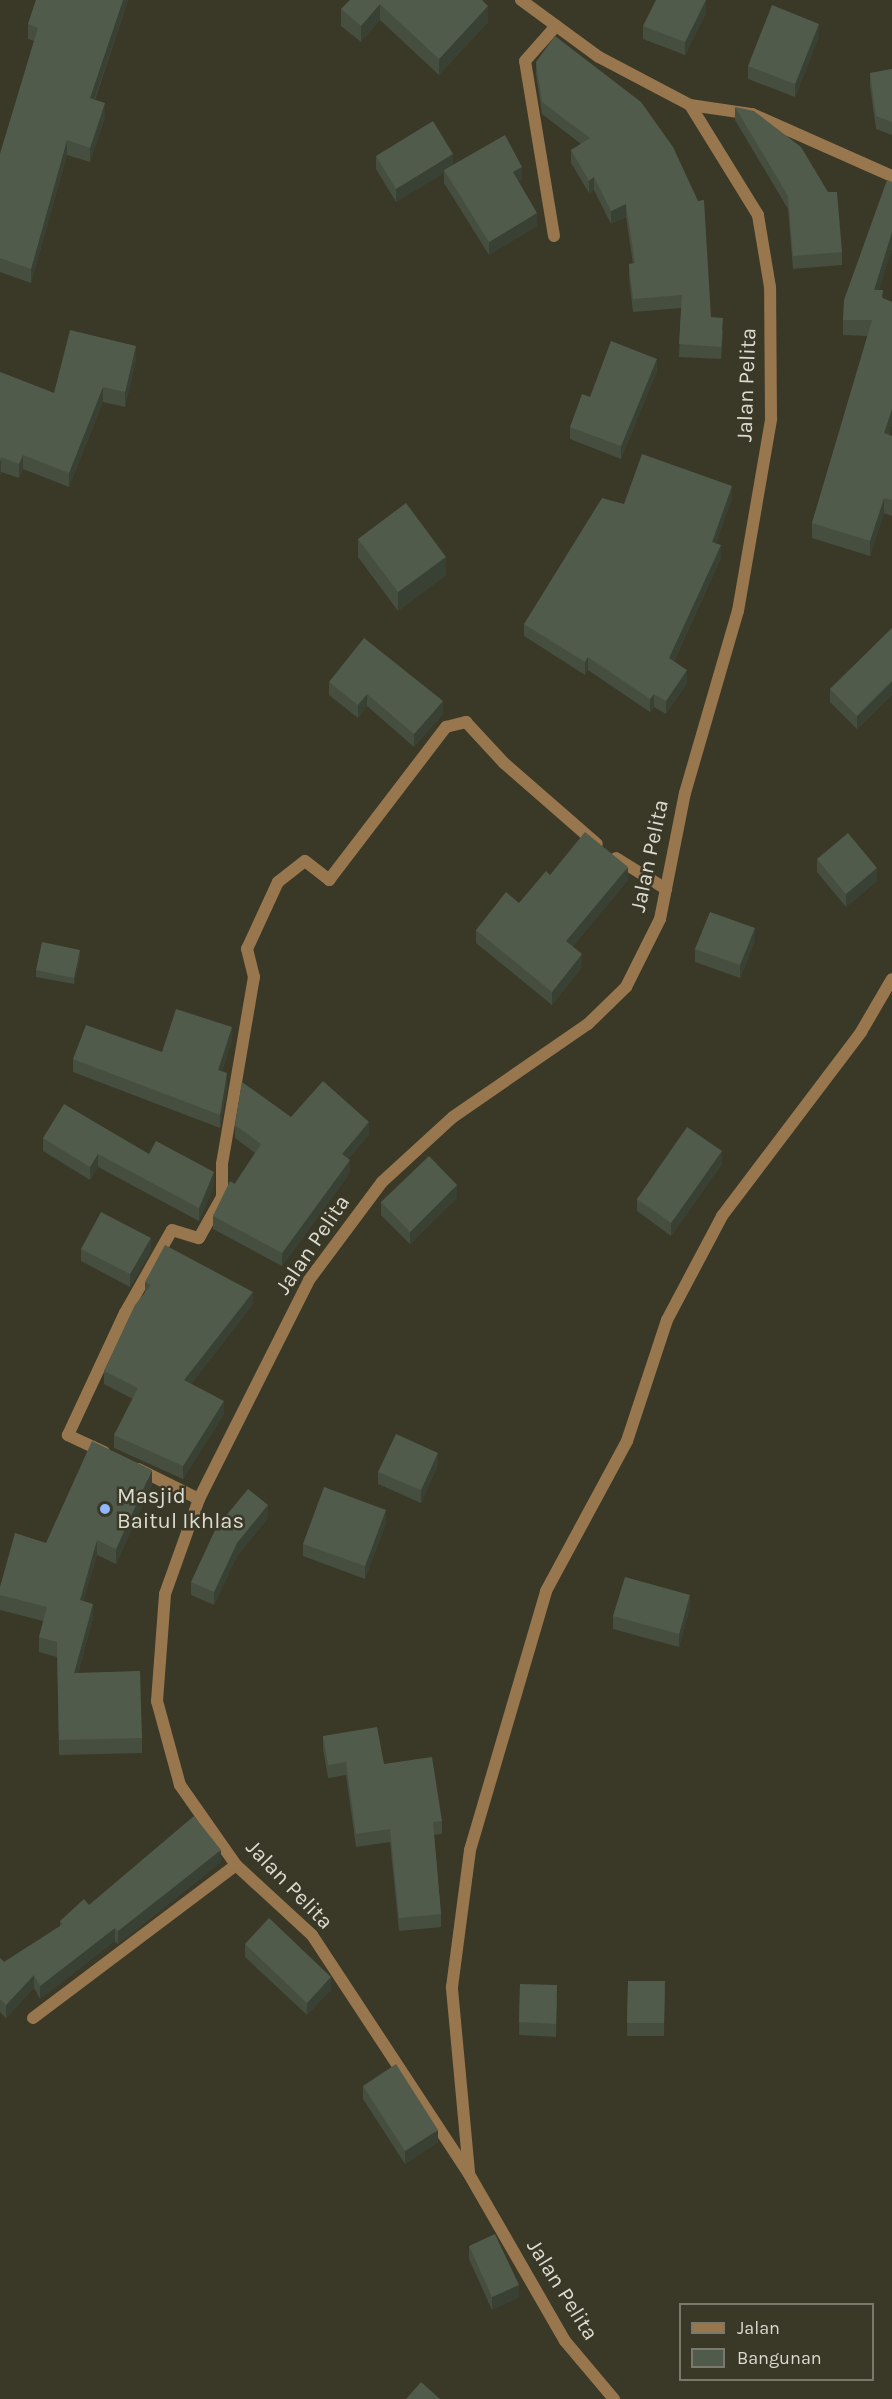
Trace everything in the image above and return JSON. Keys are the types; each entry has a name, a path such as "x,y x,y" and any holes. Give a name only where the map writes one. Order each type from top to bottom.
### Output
{"street":[{"path":"521,0 599,57 690,105 752,114 892,176"},
{"path":"554,236 525,61 556,26"},
{"name":"Jalan Pelita","path":"614,2399 565,2341 469,2174 312,1935 236,1865 180,1785 157,1701 165,1594 199,1499 309,1280 382,1182 453,1117 588,1024 626,987 660,920 685,793 738,611 771,419 770,287 758,215 690,105"},
{"path":"199,1499 68,1435 125,1313 169,1235 180,1230 198,1238 222,1197 222,1164 255,977 247,949 278,882 305,861 329,880 446,727 466,722 575,828 666,889"},
{"path":"469,2174 452,1987 470,1851 546,1591 627,1442 667,1320 722,1216 861,1032 892,979"},
{"path":"33,2018 236,1865"}],"building":[{"path":"36,0 123,0 90,98 105,103 90,148 67,140 31,269 0,258 0,154 38,28 28,24"},
{"path":"350,0 482,0 488,6 439,59 380,4 361,26 341,9"},
{"path":"656,0 706,0 685,42 643,26"},
{"path":"772,5 819,24 795,84 748,66"},
{"path":"555,36 641,102 673,147 698,201 704,200 711,317 723,318 721,347 679,344 682,295 633,299 629,264 635,263 626,204 611,211 594,177 589,181 571,150 590,138 542,102 536,62"},
{"path":"892,69 892,122 876,116 870,73"},
{"path":"735,107 754,111 801,147 828,192 837,192 842,252 793,256 788,196"},
{"path":"433,121 453,154 396,189 376,156"},
{"path":"505,135 522,167 513,172 537,213 489,242 444,170"},
{"path":"887,180 892,182 892,232 874,290 883,290 882,298 892,302 892,409 884,433 892,436 892,500 884,498 870,541 812,523 872,320 843,320 844,300"},
{"path":"70,330 136,346 125,392 103,387 69,473 23,455 19,464 1,457 0,462 0,372 54,393"},
{"path":"611,341 657,359 621,446 570,427 582,394 590,397"},
{"path":"642,454 732,486 712,542 721,545 669,658 687,670 666,701 654,694 650,699 588,657 585,662 524,624 602,498 624,504"},
{"path":"406,503 446,557 398,592 358,539"},
{"path":"892,628 892,681 857,716 830,689"},
{"path":"364,638 443,701 414,734 367,694 358,705 329,682"},
{"path":"585,832 628,867 566,941 582,954 552,992 476,930 506,892 519,903 546,871 550,875"},
{"path":"848,833 877,868 846,894 817,859"},
{"path":"710,912 755,928 740,965 695,949"},
{"path":"42,942 80,950 74,978 36,970"},
{"path":"176,1009 232,1027 218,1070 227,1073 220,1115 73,1059 86,1025 162,1052"},
{"path":"323,1081 369,1122 342,1154 350,1160 282,1253 213,1216 230,1181 235,1184 261,1144 235,1125 242,1082 291,1117"},
{"path":"64,1104 149,1154 156,1141 214,1172 199,1208 98,1154 90,1167 43,1138"},
{"path":"687,1127 722,1151 671,1223 637,1199"},
{"path":"429,1156 457,1185 410,1232 381,1202"},
{"path":"101,1212 151,1238 130,1274 81,1249"},
{"path":"165,1245 253,1292 184,1380 224,1401 183,1466 114,1435 138,1388 104,1371 135,1305 151,1285 145,1282"},
{"path":"396,1434 438,1453 421,1490 378,1472"},
{"path":"92,1441 152,1470 116,1549 97,1540 80,1600 93,1604 74,1673 140,1671 142,1738 59,1740 57,1642 39,1637 47,1607 0,1595 0,1587 15,1533 46,1543"},
{"path":"324,1487 386,1510 365,1566 303,1544"},
{"path":"248,1489 268,1505 237,1543 214,1592 191,1582 216,1528"},
{"path":"625,1577 690,1595 679,1634 613,1616"},
{"path":"377,1727 384,1764 432,1757 442,1821 433,1822 441,1914 399,1918 390,1829 356,1834 346,1762 328,1765 323,1736"},
{"path":"194,1816 221,1850 118,1931 115,1928 40,1986 34,1975 6,2005 0,1999 0,1958 4,1962 63,1924 60,1921 84,1899 89,1905"},
{"path":"269,1918 331,1977 307,2003 245,1944"},
{"path":"628,1981 665,1981 664,2023 627,2023"},
{"path":"520,1984 557,1985 556,2024 519,2022"},
{"path":"396,2064 438,2130 405,2151 363,2086"},
{"path":"495,2234 519,2285 492,2297 469,2246"},
{"path":"421,2382 440,2399 406,2399"}],"place":[{"name":"Masjid Baitul Ikhlas","path":"105,1509"}]}
